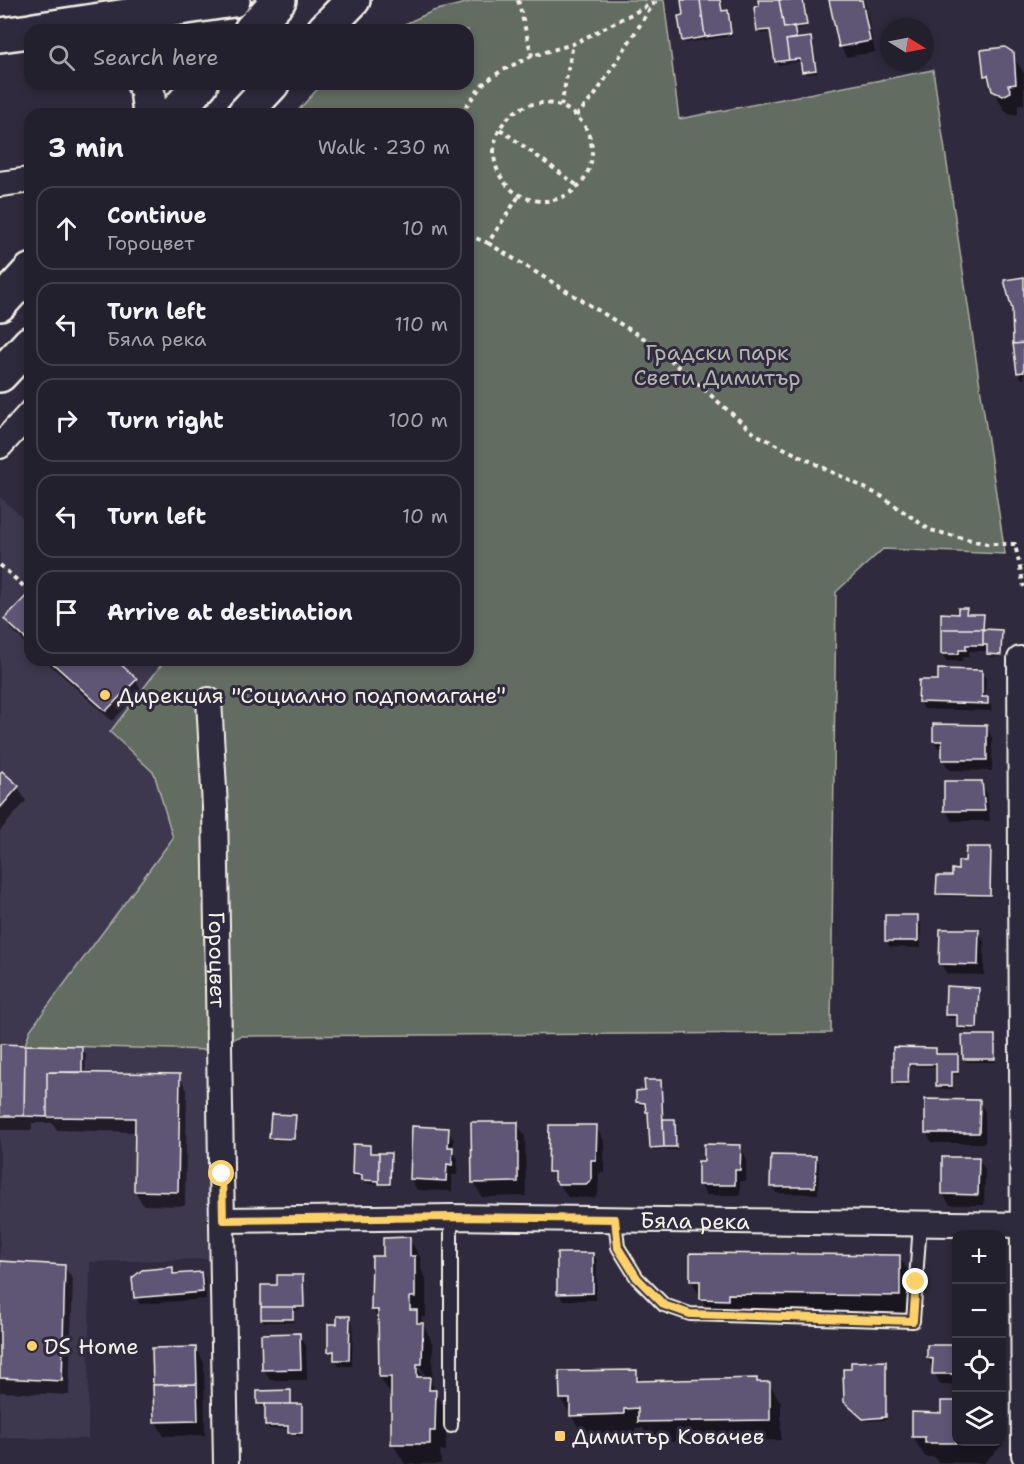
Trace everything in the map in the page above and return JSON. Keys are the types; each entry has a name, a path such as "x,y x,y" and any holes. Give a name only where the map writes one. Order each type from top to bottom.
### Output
{"main road":[{"path":"75,24 233,0"},
{"path":"257,24 279,0"},
{"path":"330,24 353,0"},
{"path":"0,35 24,32"},
{"path":"147,90 149,108"},
{"path":"179,108 196,90"},
{"path":"250,108 266,90"},
{"path":"0,304 24,278"},
{"path":"0,375 24,349"}],"street":[{"path":"0,184 24,181"},
{"path":"0,446 24,420"},
{"path":"1022,659 1024,1455"},
{"name":"Гороцвет","path":"209,700 215,807 226,1464"},
{"name":"Бяла река","path":"223,1220 451,1217 1023,1225"}],"lane":[{"path":"451,1217 451,1426"},
{"path":"615,1219 618,1248 637,1278 664,1305 690,1314 913,1321 920,1224"}],"path":[{"path":"518,0 532,56"},
{"path":"465,108 483,84 501,71 532,56 573,44 655,1"},
{"path":"576,116 595,95 655,1"},
{"path":"561,106 573,44"},
{"path":"541,103 561,106 576,116 584,126 592,151 586,175 578,186 569,194 544,201 519,196 509,188 496,166 494,154 500,129 507,118 528,105 541,103"},
{"path":"500,129 578,186"},
{"path":"488,243 519,196"},
{"path":"474,237 488,243 650,342 755,434 881,495 930,530 987,544 1015,544 1024,587"},
{"path":"0,565 24,587"}],"shaded area":[{"path":"0,497 24,519 24,666 160,666 110,732 154,773 173,838 30,1029 25,1045 210,1050 208,1259 90,1262 88,1439 0,1438"}],"green space":[{"name":"Градски парк Свети Димитър","path":"478,0 664,0 679,119 923,72 933,72 1005,554 883,549 836,592 831,1033 240,1036 210,1050 25,1045 30,1030 173,838 154,773 110,732 160,666 474,666 474,108 300,108 317,90 474,90 474,24 405,24 433,11"}],"building":[{"path":"681,0 700,0 705,37 682,41 678,16 683,15"},
{"path":"700,0 720,0 722,11 728,10 731,33 705,37"},
{"path":"758,0 779,0 784,28 794,26 796,38 786,40 789,60 775,62 770,30 757,31 754,7 759,6"},
{"path":"779,0 803,0 807,25 784,28"},
{"path":"829,0 862,0 870,41 839,47"},
{"path":"811,37 816,70 802,72 800,59 789,60 786,40"},
{"path":"1005,47 1014,53 1016,84 1008,85 1011,92 1003,96 992,91 988,75 984,76 981,50"},
{"path":"1024,277 1024,343 1013,344 1012,309 1004,280"},
{"path":"1024,343 1024,372 1017,373 1013,344"},
{"path":"24,598 24,637 4,619"},
{"path":"958,608 967,608 966,614 984,614 983,629 941,629 941,613 958,614"},
{"path":"941,629 983,629 983,645 966,645 966,650 959,650 959,654 941,654"},
{"path":"983,629 1002,630 1001,655 987,654 987,645 983,645"},
{"name":"Дирекция \"Социално подпомагане\"","path":"56,666 123,666 137,679 106,711"},
{"path":"938,669 982,670 982,697 988,697 988,704 918,702 919,680 938,680"},
{"path":"933,724 987,725 987,760 942,760 942,741 933,741"},
{"path":"2,771 19,786 0,808 0,773"},
{"path":"944,781 982,781 985,811 944,811"},
{"path":"966,847 991,847 990,895 936,894 937,876 952,876 952,869 958,870 958,861 965,861"},
{"path":"885,915 918,915 918,941 885,941"},
{"path":"940,929 979,929 978,965 939,964"},
{"path":"946,986 979,988 977,1028 957,1027 957,1015 945,1015"},
{"path":"962,1035 995,1035 995,1059 963,1059"},
{"path":"0,1044 25,1045 24,1116 0,1116"},
{"path":"25,1045 82,1046 82,1072 47,1072 47,1117 24,1116"},
{"path":"893,1047 936,1048 936,1054 958,1054 958,1072 952,1072 952,1086 936,1086 936,1064 909,1064 908,1083 893,1083"},
{"path":"47,1072 180,1074 178,1192 134,1191 135,1118 47,1117"},
{"path":"644,1080 661,1080 664,1147 650,1148 648,1112 646,1112 645,1103 636,1102 636,1091 645,1090"},
{"path":"925,1099 980,1100 979,1133 925,1133"},
{"path":"271,1114 296,1115 294,1139 269,1138"},
{"path":"663,1119 675,1119 676,1147 664,1147"},
{"path":"471,1122 518,1122 518,1182 472,1183"},
{"path":"549,1125 597,1125 596,1160 591,1160 591,1180 586,1184 558,1184 554,1179 554,1172 548,1172"},
{"path":"412,1126 449,1128 448,1147 453,1147 452,1165 447,1164 446,1181 410,1179"},
{"path":"353,1144 370,1145 370,1153 379,1153 379,1181 362,1180 362,1175 352,1174"},
{"path":"704,1144 741,1145 740,1170 735,1170 735,1185 698,1185 698,1161 704,1161"},
{"path":"379,1153 391,1153 390,1184 379,1184"},
{"path":"771,1155 816,1156 815,1187 770,1187"},
{"path":"942,1157 979,1157 978,1195 942,1194"},
{"path":"410,1237 410,1256 415,1256 415,1297 410,1297 410,1310 417,1310 417,1323 423,1323 422,1364 417,1364 417,1377 430,1377 429,1390 436,1390 435,1431 430,1431 430,1444 391,1444 391,1377 379,1377 378,1310 371,1310 372,1256 383,1256 383,1238"},
{"path":"557,1253 593,1253 593,1293 557,1294"},
{"path":"690,1253 900,1255 900,1296 728,1294 728,1300 700,1299 700,1281 690,1281"},
{"name":"DS Home","path":"0,1261 65,1265 62,1381 0,1378"},
{"path":"173,1267 173,1274 201,1272 203,1292 134,1298 132,1278 142,1270"},
{"path":"277,1275 303,1275 304,1307 261,1307 261,1285 277,1285"},
{"path":"261,1307 293,1307 293,1319 261,1319"},
{"path":"337,1316 350,1316 349,1360 334,1360 334,1351 328,1352 328,1324 337,1324"},
{"path":"300,1333 301,1369 262,1370 261,1334"},
{"path":"927,1345 952,1345 952,1374 932,1374 933,1359 927,1358"},
{"path":"196,1347 197,1384 153,1385 152,1348"},
{"path":"886,1361 886,1417 863,1419 844,1402 843,1369 851,1369 851,1362"},
{"path":"637,1370 637,1381 757,1378 757,1382 770,1382 770,1420 638,1422 638,1408 624,1409 624,1414 570,1416 570,1399 560,1399 559,1371"},
{"path":"197,1384 198,1421 154,1422 153,1385"},
{"path":"291,1390 291,1404 257,1404 257,1391"},
{"path":"941,1401 952,1401 952,1443 925,1443 925,1437 912,1437 912,1412 941,1413"},
{"path":"265,1404 302,1404 302,1433 288,1433 288,1426 265,1426"}],"place":[{"name":"Дирекция \"Социално подпомагане\"","path":"105,695"},
{"name":"DS Home","path":"32,1346"},
{"name":"Димитър Ковачев","path":"560,1436"}],"route":[{"path":"222,1174 223,1220 451,1217 615,1219 618,1248 637,1278 664,1305 690,1314 913,1321 916,1282"}]}
